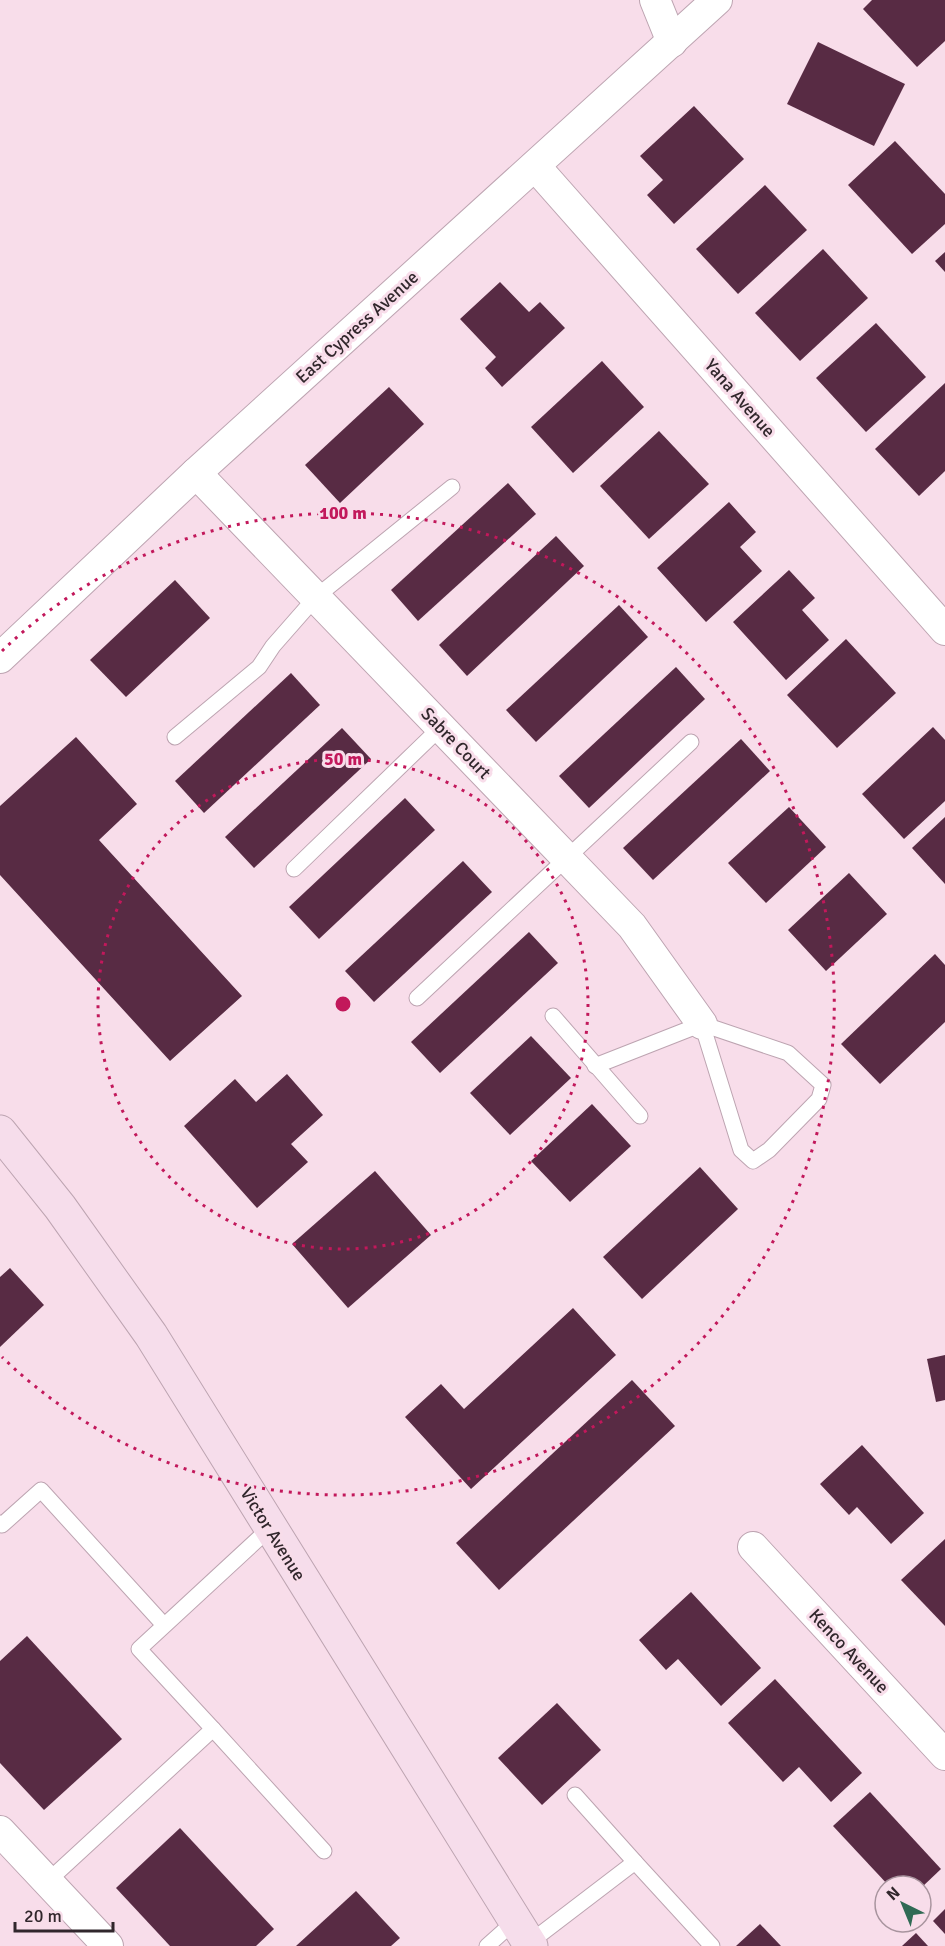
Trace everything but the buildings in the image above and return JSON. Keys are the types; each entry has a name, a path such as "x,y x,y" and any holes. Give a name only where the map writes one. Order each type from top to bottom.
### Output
{"main road":[{"name":"Victor Avenue","path":"0,1132 60,1207 151,1335 525,1936"}],"street":[{"path":"655,0 672,42"},
{"name":"East Cypress Avenue","path":"0,658 196,473 717,0"},
{"name":"Yana Avenue","path":"535,166 945,630"},
{"name":"Sabre Court","path":"196,473 632,926 702,1024"},
{"name":"Kenco Avenue","path":"753,1547 945,1755"},
{"path":"0,1831 108,1946"}],"lane":[{"path":"175,737 260,667 273,646 316,597 452,487"},
{"path":"294,869 441,727"},
{"path":"417,998 691,742"},
{"path":"553,1016 640,1116"},
{"path":"596,1066 702,1024 788,1053 823,1085 819,1099 769,1150 753,1161 741,1150 702,1024"},
{"path":"0,1523 2,1525 41,1490 163,1624"},
{"path":"270,1528 163,1624 139,1649 324,1851"},
{"path":"48,1881 213,1729"},
{"path":"576,1795 712,1946"},
{"path":"487,1946 525,1936 635,1862"}]}
